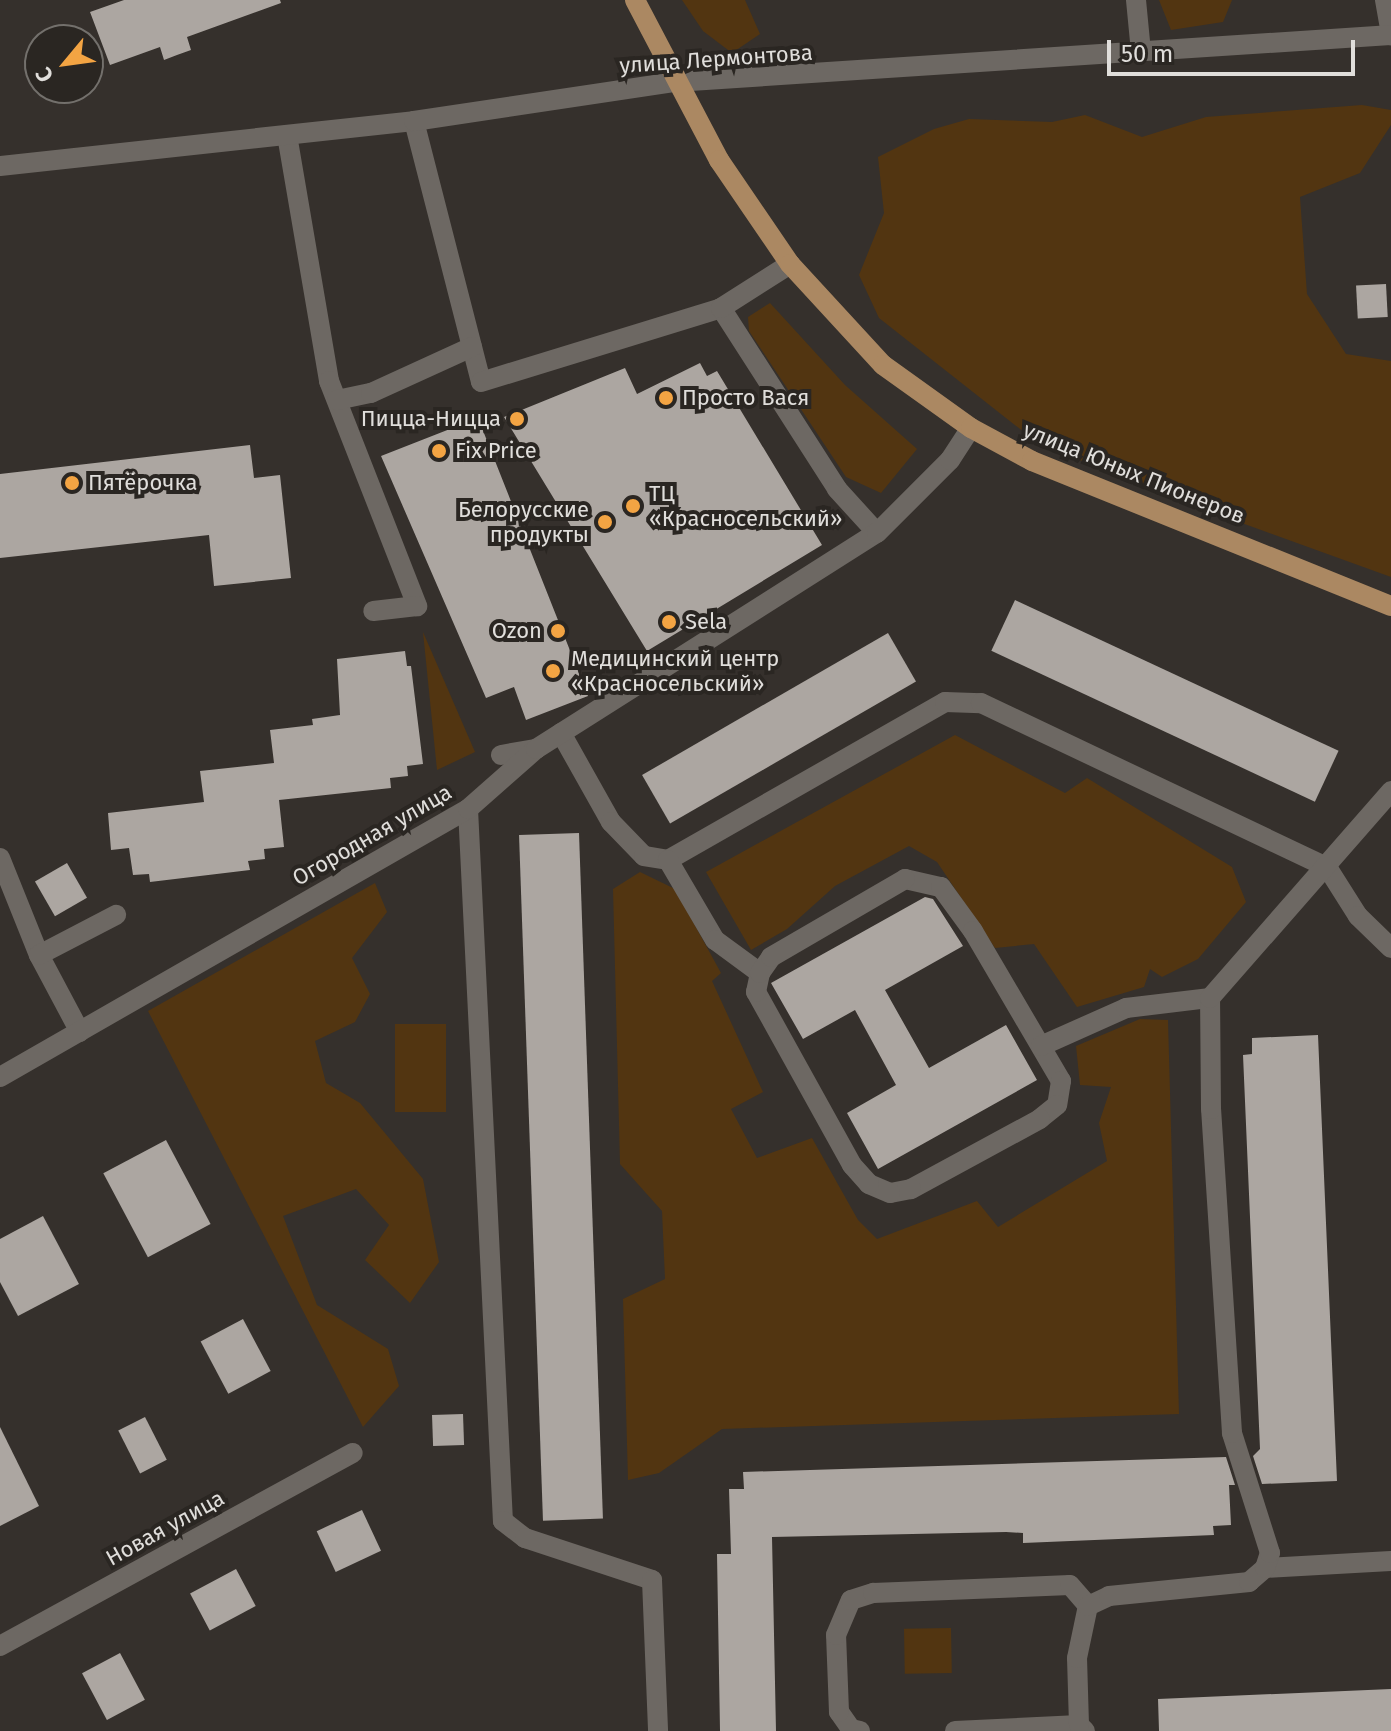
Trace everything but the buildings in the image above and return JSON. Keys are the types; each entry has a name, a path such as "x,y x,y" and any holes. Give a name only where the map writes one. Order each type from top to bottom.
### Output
{"main road":[{"name":"улица Юных Пионеров","path":"635,0 675,82 719,160 790,264 883,365 971,428 1032,461 1391,606"}],"street":[{"path":"1136,0 1141,52"},
{"path":"1385,0 1391,35"},
{"name":"улица Лермонтова","path":"0,166 414,121 675,82 1391,35"},
{"path":"414,121 481,382 721,308 790,264"},
{"path":"287,135 329,381 417,606 373,611"},
{"path":"721,308 837,489 877,533"},
{"path":"337,400 371,393 472,347"},
{"name":"Огородная улица","path":"0,1077 468,809 536,749 877,533 950,460 971,428"},
{"path":"561,733 611,822 644,856 668,860 945,702 998,708 1327,867 1358,916 1391,948"},
{"path":"501,755 536,749"},
{"path":"1088,1606 1109,1596 1249,1582 1265,1568 1270,1553 1232,1433 1211,1109 1210,998 1226,974 1327,867 1391,791"},
{"path":"468,809 503,1521 525,1538 652,1580 658,1731"},
{"path":"0,858 39,955 80,1032"},
{"path":"668,860 715,940 760,973"},
{"path":"905,879 923,880 941,887 973,931 1041,1046 1061,1081 1057,1105 911,1189 890,1193 869,1184 852,1165 765,1013 756,992 760,973 771,957 905,879"},
{"path":"39,955 116,915"},
{"path":"1041,1046 1126,1008 1210,998"},
{"name":"Новая улица","path":"0,1646 353,1453"},
{"path":"1265,1568 1391,1561"},
{"path":"860,1731 851,1729 839,1712 836,1635 851,1600 873,1593 1070,1585 1088,1606"},
{"path":"955,1731 1082,1728 1077,1658 1088,1606"}],"shaded area":[{"path":"682,0 745,0 760,34 732,53 703,31"},
{"path":"1159,0 1232,0 1223,22 1171,30"},
{"path":"1362,105 1391,110 1391,125 1360,173 1300,197 1307,294 1346,354 1391,361 1391,577 1137,485 1034,440 879,318 859,275 884,213 878,157 934,129 969,119 1052,122 1085,115 1142,137 1206,117"},
{"path":"770,303 845,385 917,449 881,493 846,477 749,331 748,317"},
{"path":"423,632 475,752 437,770"},
{"path":"955,735 1065,793 1087,778 1232,867 1246,902 1198,959 1162,977 1150,969 1144,987 1077,1007 1034,944 995,948 937,862 909,846 835,886 787,929 751,950 706,872"},
{"path":"640,872 675,889 721,973 712,981 763,1092 731,1109 757,1158 812,1138 858,1220 877,1239 977,1201 998,1227 1107,1161 1099,1123 1111,1087 1080,1085 1076,1046 1140,1019 1168,1020 1179,1414 722,1429 659,1473 628,1480 623,1299 665,1279 662,1211 620,1164 613,889"},
{"path":"375,883 387,912 352,958 370,994 355,1022 315,1041 326,1083 360,1103 423,1179 439,1262 410,1303 365,1260 389,1225 356,1189 283,1216 317,1305 388,1349 399,1386 363,1427 148,1011"},
{"path":"395,1024 446,1024 446,1112 395,1112"},
{"path":"951,1628 952,1673 905,1674 904,1629"}],"place":[{"name":"Просто Вася","path":"666,398"},
{"name":"Пицца-Ницца","path":"517,419"},
{"name":"Fix Price","path":"439,451"},
{"name":"Пятёрочка","path":"72,483"},
{"name":"ТЦ «Красносельский»","path":"633,506"},
{"name":"Белорусские продукты","path":"605,522"},
{"name":"Sela","path":"669,622"},
{"name":"Ozon","path":"558,631"},
{"name":"Медицинский центр «Красносельский»","path":"553,671"}]}
